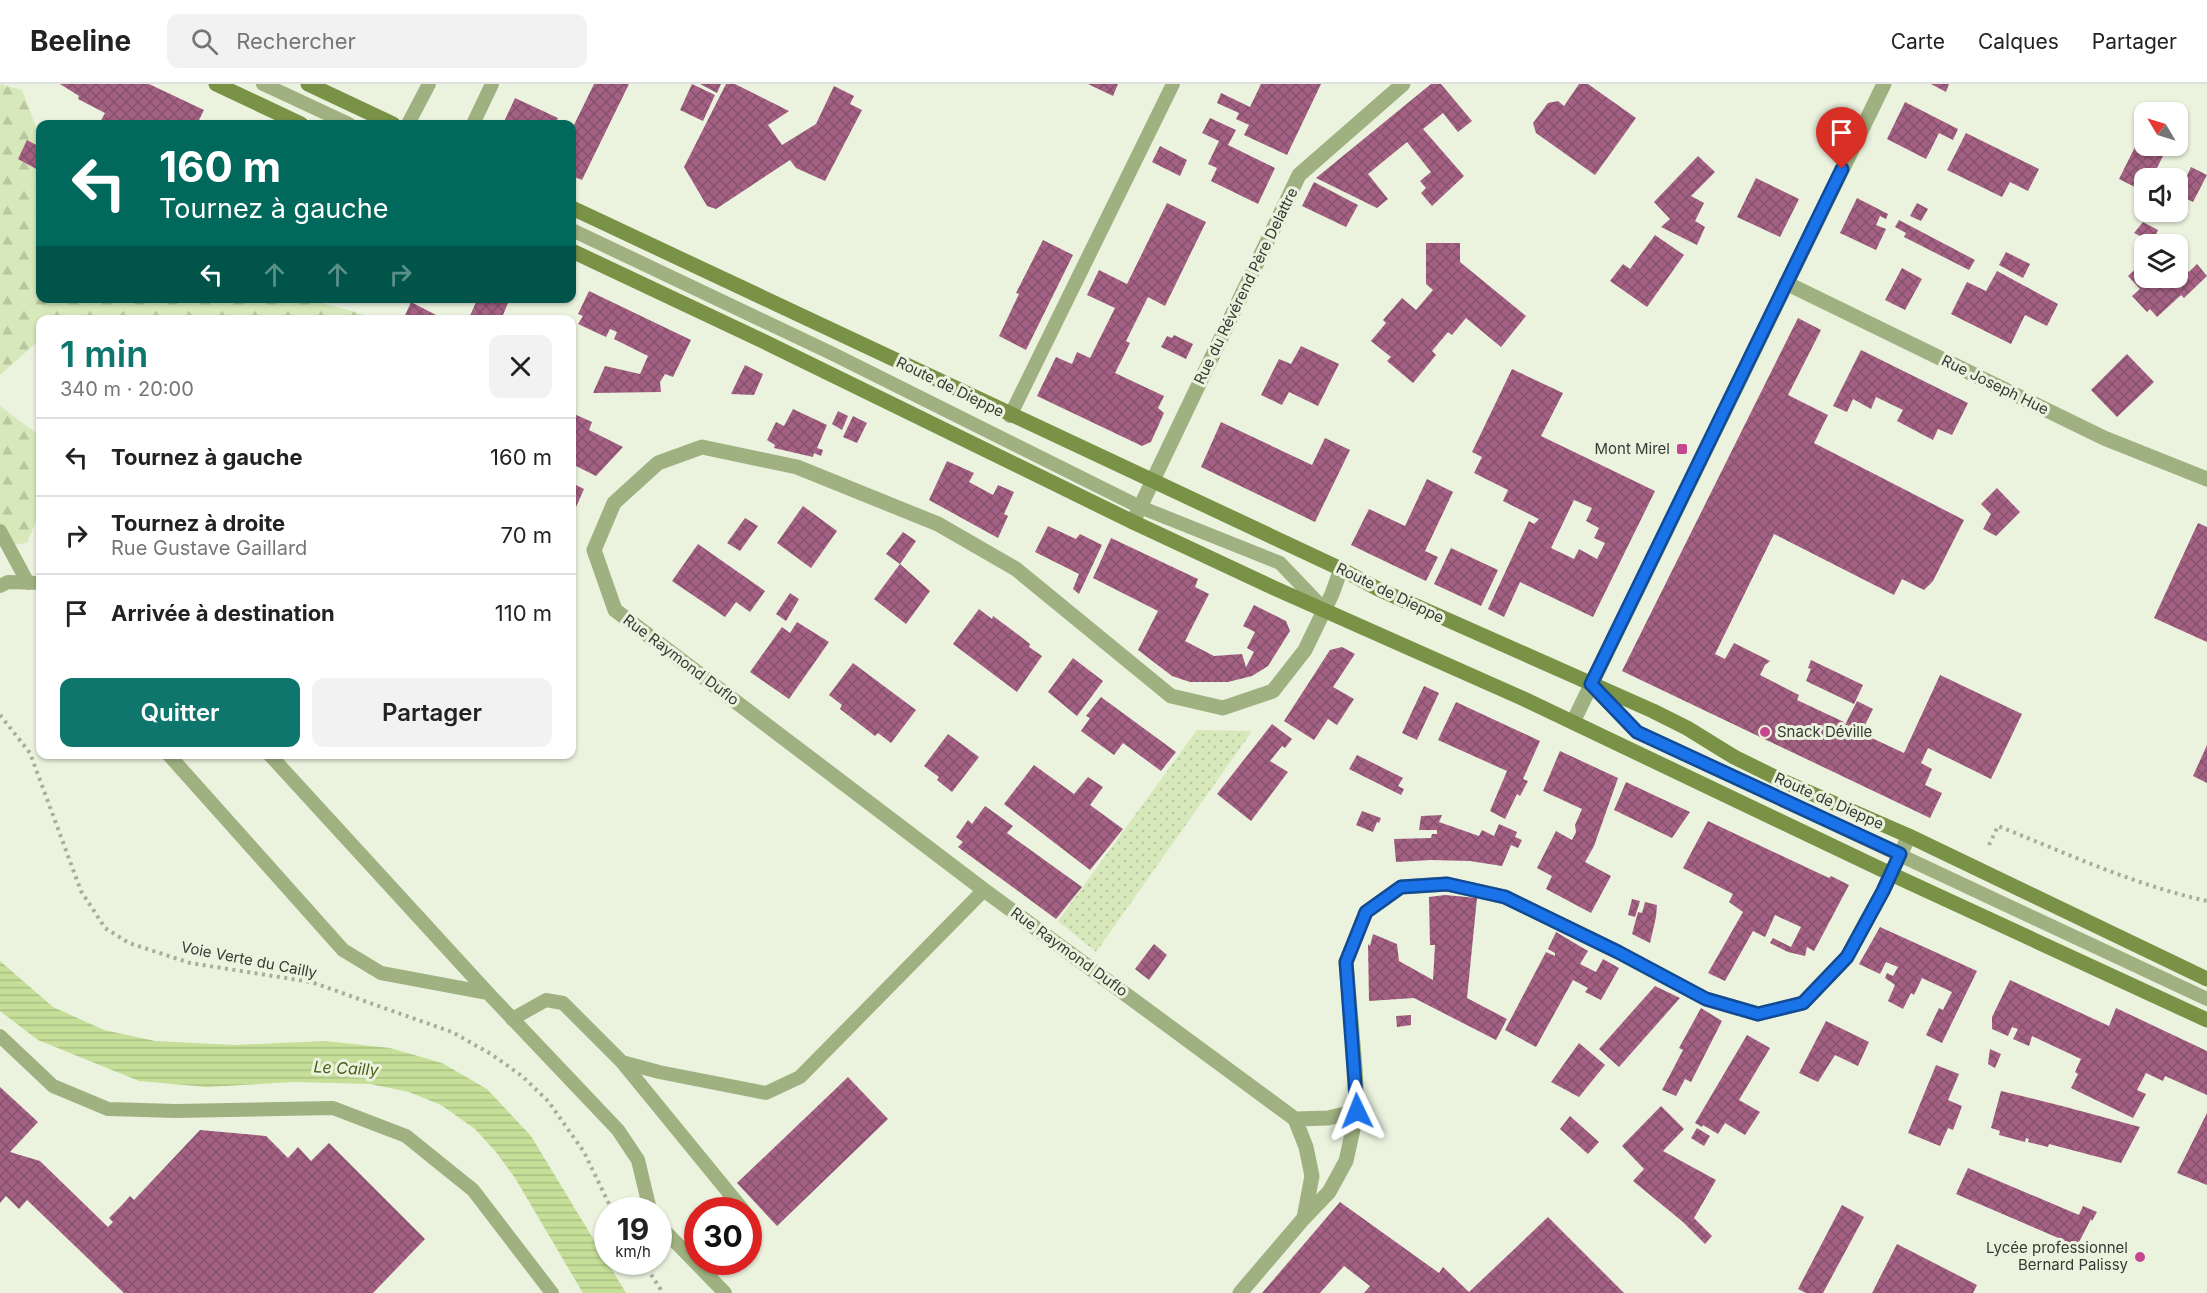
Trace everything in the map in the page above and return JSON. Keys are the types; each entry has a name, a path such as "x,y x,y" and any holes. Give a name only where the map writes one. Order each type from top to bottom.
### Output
{"main road":[{"path":"216,84 292,120"},
{"path":"308,84 384,120"},
{"name":"Route de Dieppe","path":"576,210 804,316 1010,416 1341,569 1378,589 1687,728 1734,757 1783,781 1909,836 2207,979"},
{"path":"576,253 765,342 1133,522 1573,722 1891,874 2207,1020"}],"street":[{"name":"Rue du Révérend Père Delattre","path":"1133,522 1299,175 1403,84"},
{"path":"1573,722 1884,84"},
{"name":"Rue Joseph Hue","path":"1786,283 2104,438 2207,479"},
{"name":"Rue Raymond Duflo","path":"1295,1119 984,890 615,610 594,550 614,503 658,463 702,447 797,467 939,524 1016,569 1171,696 1223,708 1273,691 1305,650 1341,569"},
{"path":"1240,1293 1329,1192 1346,1161 1357,1111 1346,962 1366,912 1401,887 1447,884 1505,897 1618,952 1706,999 1758,1014 1803,1003 1847,957 1909,836"},
{"path":"1304,1218 1312,1176 1306,1147 1295,1119 1328,1118 1357,1111"}],"lane":[{"path":"263,84 340,120"},
{"path":"410,120 429,84"},
{"path":"475,120 492,84"},
{"path":"1010,416 1173,84"},
{"path":"576,232 831,353 1140,507 1280,563 1325,609"},
{"path":"0,531 34,583"},
{"path":"0,586 8,582 34,583"},
{"path":"1591,684 1637,732 2207,999"},
{"path":"172,759 343,950 381,973 488,993"},
{"path":"274,759 512,1019 618,1130 638,1160 647,1197"},
{"path":"622,1062 659,1072 766,1093 800,1077 984,890"},
{"path":"512,1019 546,1000 563,1003 622,1062 732,1197"},
{"path":"0,1036 54,1086 108,1109 176,1111 333,1108 406,1136 473,1190 552,1293"},
{"path":"672,1238 725,1293"}],"path":[{"name":"Voie Verte du Cailly","path":"0,715 30,753 81,891 105,928 129,943 190,963 311,981 453,1032 491,1053 522,1076 548,1101 584,1152 606,1197"},
{"path":"1977,870 1998,826 2123,876 2174,894 2207,901"},
{"path":"651,1275 663,1293"}],"green space":[{"path":"0,84 22,90 36,127 36,303 322,303 366,315 36,315 36,343 0,375"},
{"path":"0,406 36,433 36,522 27,543 0,546"},
{"path":"1197,730 1252,731 1096,952 1058,921"}],"water":[{"name":"Le Cailly","path":"0,961 53,1007 104,1030 155,1041 235,1045 325,1041 390,1048 442,1063 487,1089 531,1136 594,1240 594,1275 615,1275 626,1293 583,1293 515,1178 496,1152 475,1129 441,1105 409,1092 370,1084 294,1082 207,1087 139,1081 38,1040 0,1011"}],"building":[{"path":"60,84 149,84 204,110 199,120 101,120 105,113 78,99 79,96"},
{"path":"594,84 629,84 582,180 576,178 576,121"},
{"path":"692,84 715,95 703,121 680,110"},
{"path":"700,84 721,84 717,93"},
{"path":"726,84 735,84 789,111 768,125 782,145 816,124 834,86 854,96 850,104 862,110 825,181 796,168 790,160 716,209 707,206 684,167"},
{"path":"1088,84 1118,84 1113,96"},
{"path":"1261,84 1321,84 1287,155 1244,135 1249,125 1236,119 1239,113 1217,103 1221,93 1250,107"},
{"path":"1431,84 1441,84 1472,121 1458,132 1443,113 1423,129 1464,176 1432,206 1421,193 1426,188 1420,181 1431,172 1407,142 1368,174 1388,199 1377,208 1316,178"},
{"path":"1579,84 1588,84 1636,118 1595,175 1536,133 1533,123 1548,103 1558,101 1564,106"},
{"path":"1931,84 1949,84 1946,92"},
{"path":"515,98 558,118 557,120 505,120"},
{"path":"1905,102 1958,129 1953,140 1939,133 1926,159 1887,139"},
{"path":"1210,118 1236,130 1228,145 1275,168 1258,204 1211,181 1217,168 1208,164 1219,141 1202,133"},
{"path":"1966,133 2039,169 2028,191 2010,182 2002,197 1947,170"},
{"path":"27,140 36,145 36,169 18,159"},
{"path":"1160,146 1187,160 1180,176 1152,162"},
{"path":"2134,149 2134,156 2163,156 2157,168 2134,168 2134,186 2119,179"},
{"path":"1698,156 1715,172 1691,196 1704,203 1695,221 1705,227 1697,245 1661,227 1670,219 1654,202"},
{"path":"2191,167 2207,175 2193,202 2188,200 2188,173"},
{"path":"1756,178 1799,199 1780,237 1737,217"},
{"path":"1314,182 1358,205 1346,227 1302,206"},
{"path":"1857,198 1888,214 1886,219 1880,216 1876,225 1886,229 1876,250 1840,233"},
{"path":"1167,203 1206,222 1165,306 1148,297 1126,341 1130,343 1115,373 1164,396 1158,408 1164,413 1151,442 1142,446 1037,396 1056,357 1072,364 1077,352 1090,358 1115,308 1087,295 1099,270 1127,284"},
{"path":"1917,203 1928,209 1921,221 1910,216"},
{"path":"1899,220 1975,260 1969,270 1904,237 1906,233 1895,227"},
{"path":"2143,222 2158,230 2156,234 2134,233"},
{"path":"1655,235 1684,255 1647,307 1610,281 1623,264 1630,269"},
{"path":"1043,240 1073,255 1026,350 999,336 1019,294 1016,293"},
{"path":"1426,243 1460,243 1460,262 1526,316 1501,347 1466,318 1452,335 1448,332 1432,351 1436,355 1413,383 1387,361 1391,357 1371,341 1386,323 1383,320 1402,298 1416,310 1433,290 1426,284"},
{"path":"2006,252 2030,264 2023,278 1999,265"},
{"path":"2197,264 2207,276 2184,298 2181,295 2157,317 2150,309 2147,312 2132,296 2140,289 2188,288 2188,271"},
{"path":"1902,268 1922,279 1905,310 1885,300"},
{"path":"2134,270 2134,282 2128,276"},
{"path":"1997,271 2058,304 2047,326 2025,315 2011,344 1951,314 1967,282 1986,291"},
{"path":"589,291 691,340 673,377 665,374 660,382 661,392 593,393 605,366 640,374 648,356 614,339 617,332 610,329 606,337 578,324 583,316 578,314"},
{"path":"411,303 413,303 436,315 405,315"},
{"path":"476,303 508,303 503,315 470,315"},
{"path":"1798,318 1821,330 1788,395 1828,415 1814,443 1964,520 1933,581 1924,590 1902,579 1894,595 1774,534 1715,654 1725,659 1734,643 1770,661 1760,675 1799,695 1797,700 1844,722 1845,725 1857,701 1873,709 1861,733 1904,753 1940,675 2022,714 1991,779 1928,748 1921,763 1932,769 1925,785 1942,793 1930,818 1622,671"},
{"path":"1174,335 1193,344 1186,359 1161,347 1167,336 1172,338"},
{"path":"1301,346 1339,364 1318,406 1289,392 1282,405 1261,395 1279,359 1291,364"},
{"path":"1861,350 1968,403 1952,435 1938,429 1933,440 1897,421 1903,410 1876,397 1871,409 1853,399 1847,412 1833,406"},
{"path":"2127,354 2154,382 2117,417 2091,390"},
{"path":"745,365 763,374 754,395 731,394"},
{"path":"1512,369 1563,393 1541,436 1655,491 1593,617 1520,582 1504,617 1488,609 1529,521 1534,524 1539,519 1503,501 1508,490 1474,473 1482,457 1472,452","holes":["1574,500 1592,508 1586,521 1599,528 1594,538 1605,543 1597,559 1579,549 1574,559 1551,548"]},
{"path":"793,409 827,425 817,448 823,450 821,456 814,453 813,457 774,448 775,445 767,440 776,422 784,426"},
{"path":"838,411 848,416 842,430 832,424"},
{"path":"576,415 592,422 589,430 623,447 596,476 576,466"},
{"path":"853,416 867,423 857,443 843,437"},
{"path":"1221,422 1312,465 1325,438 1350,450 1315,522 1201,467"},
{"path":"947,461 974,473 969,482 993,495 998,485 1014,492 1004,514 1008,516 998,538 929,500"},
{"path":"1427,479 1453,492 1425,551 1438,557 1426,581 1351,545 1369,509 1405,526"},
{"path":"576,485 584,489 576,507"},
{"path":"1997,488 2020,512 1996,536 1983,529 1991,514 1981,504"},
{"path":"803,506 837,531 811,568 777,543"},
{"path":"745,518 758,526 740,551 727,543"},
{"path":"2198,523 2207,527 2207,642 2154,618"},
{"path":"1048,526 1076,539 1080,534 1102,545 1079,594 1073,589 1079,574 1035,552"},
{"path":"903,532 916,541 900,564 886,554"},
{"path":"1111,538 1198,579 1195,587 1209,594 1185,641 1214,656 1242,654 1246,667 1254,652 1247,648 1255,632 1243,626 1254,605 1286,621 1290,631 1268,666 1252,676 1228,682 1190,682 1172,676 1138,650 1158,611 1093,578"},
{"path":"698,544 765,591 750,612 736,602 725,617 672,581"},
{"path":"1451,548 1498,570 1481,606 1434,584"},
{"path":"900,564 930,591 906,624 874,599"},
{"path":"790,593 799,599 786,621 776,614"},
{"path":"979,609 1012,630 1042,656 1017,692 953,644"},
{"path":"797,622 829,642 789,699 750,672 782,627 790,633"},
{"path":"1342,647 1355,654 1333,687 1354,699 1337,725 1328,719 1314,740 1284,721 1330,650"},
{"path":"1073,658 1103,681 1077,716 1048,692"},
{"path":"1811,660 1863,685 1854,704 1806,681 1811,669 1808,668"},
{"path":"853,663 916,710 891,743 878,733 875,736 840,709 842,705 829,695"},
{"path":"1424,686 1439,693 1417,740 1402,733"},
{"path":"1101,697 1176,752 1161,771 1123,743 1114,755 1081,731 1090,718 1086,716"},
{"path":"1456,702 1540,741 1523,779 1528,781 1520,796 1517,794 1505,819 1490,811 1507,771 1438,740"},
{"path":"1272,724 1292,739 1285,748 1282,746 1270,761 1288,772 1251,821 1217,794"},
{"path":"948,734 979,757 952,792 937,780 939,777 924,766"},
{"path":"2207,745 2207,783 2193,776"},
{"path":"1560,751 1618,778 1594,846 1585,862 1611,876 1591,913 1546,889 1552,876 1537,868 1556,831 1572,840 1582,809 1543,791"},
{"path":"1357,755 1403,778 1398,786 1404,789 1401,795 1349,769"},
{"path":"1034,765 1074,794 1088,777 1103,787 1090,805 1123,829 1090,870 1004,804"},
{"path":"1626,782 1690,812 1672,838 1614,810"},
{"path":"985,806 1013,826 1007,833 1082,887 1056,919 958,847 963,842 956,837 968,820 972,824"},
{"path":"1362,811 1381,818 1373,832 1356,825"},
{"path":"1442,815 1439,822 1479,836 1482,830 1494,836 1499,824 1517,832 1515,837 1522,840 1518,848 1511,845 1502,866 1470,861 1396,862 1394,839 1431,838 1432,834 1437,834 1437,830 1419,830 1421,816"},
{"path":"1708,821 1829,878 1831,876 1849,885 1814,951 1807,947 1805,956 1788,952 1770,943 1773,938 1791,947 1801,927 1775,915 1765,937 1753,931 1725,981 1708,973 1743,912 1729,902 1733,894 1683,868"},
{"path":"1445,895 1477,898 1467,998 1507,1019 1496,1040 1414,998 1369,1001 1368,944 1370,946 1373,934 1397,944 1399,961 1433,980 1435,945 1430,945 1429,897"},
{"path":"1632,899 1640,901 1635,917 1628,915"},
{"path":"1645,902 1657,905 1650,943 1632,934 1638,912 1642,913"},
{"path":"1880,927 1977,971 1942,1043 1926,1035 1939,1008 1943,1010 1952,992 1922,978 1914,995 1911,993 1903,1009 1888,1001 1895,985 1885,978 1887,973 1893,976 1898,967 1886,962 1880,974 1859,964"},
{"path":"1556,932 1588,951 1580,964 1596,972 1603,959 1619,968 1601,1000 1585,992 1588,988 1573,980 1536,1047 1505,1030 1546,952 1555,956 1555,953 1548,949"},
{"path":"1154,944 1167,955 1149,980 1135,969"},
{"path":"2010,980 2109,1026 2116,1008 2207,1051 2207,1095 2165,1076 2163,1081 2146,1073 2137,1090 2146,1094 2133,1118 2071,1088 2078,1074 2075,1072 2081,1059 2032,1036 2029,1046 2013,1039 2018,1029 2012,1027 2008,1036 1992,1029 1992,1017"},
{"path":"1655,986 1680,998 1619,1067 1599,1049"},
{"path":"1701,1008 1722,1021 1691,1082 1685,1079 1676,1096 1662,1090 1683,1050 1679,1048"},
{"path":"1411,1015 1411,1025 1397,1027 1396,1016"},
{"path":"1826,1021 1869,1042 1858,1066 1835,1055 1818,1082 1799,1073"},
{"path":"1747,1035 1770,1048 1739,1100 1760,1112 1745,1135 1725,1123 1718,1134 1695,1123"},
{"path":"1579,1043 1605,1065 1579,1097 1551,1082"},
{"path":"1990,1049 2001,1054 1995,1068 1988,1064"},
{"path":"1936,1065 1959,1074 1948,1100 1962,1106 1953,1130 1948,1128 1940,1146 1908,1133"},
{"path":"848,1077 888,1119 777,1226 762,1210 762,1197 750,1197 737,1183"},
{"path":"0,1087 38,1122 10,1152 40,1161 108,1227 113,1222 109,1218 130,1196 134,1200 200,1130 266,1136 288,1158 298,1147 311,1161 329,1143 425,1239 373,1293 124,1293 27,1200 19,1209 6,1196 0,1203"},
{"path":"2001,1091 2140,1127 2121,1163 2049,1144 2048,1147 2028,1142 2029,1139 2026,1138 2025,1142 1999,1135 2000,1131 1991,1128"},
{"path":"1661,1106 1684,1129 1663,1151 1716,1180 1694,1218 1712,1236 1705,1244 1683,1222 1633,1181 1644,1169 1622,1146"},
{"path":"2207,1113 2207,1185 2177,1173"},
{"path":"1570,1116 1599,1142 1588,1154 1560,1129"},
{"path":"1697,1128 1710,1136 1704,1146 1691,1138"},
{"path":"1968,1168 2079,1215 2083,1206 2097,1212 2077,1246 1956,1194"},
{"path":"1340,1202 1439,1273 1443,1267 1469,1292 1548,1217 1624,1293 1364,1293 1370,1286 1344,1266 1320,1293 1262,1293"},
{"path":"1842,1205 1864,1217 1823,1293 1806,1293 1798,1289"},
{"path":"1897,1244 1977,1285 1973,1293 1872,1293"}],"place":[{"name":"Mont Mirel","path":"1682,449"},
{"name":"Snack Déville","path":"1765,732"},
{"name":"Lycée professionnel Bernard Palissy","path":"2140,1257"}],"route":[{"path":"1357,1111 1346,962 1366,912 1401,887 1447,884 1505,897 1618,952 1706,999 1758,1014 1803,1003 1847,957 1883,891 1900,854 1637,732 1591,684 1842,169"}]}
